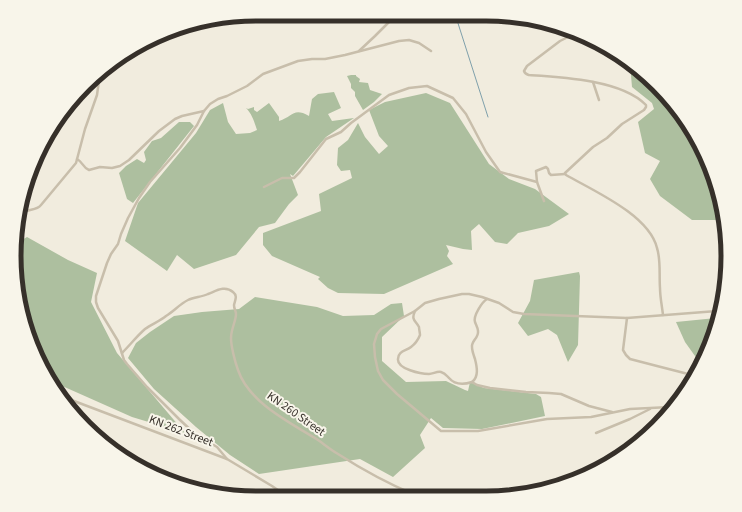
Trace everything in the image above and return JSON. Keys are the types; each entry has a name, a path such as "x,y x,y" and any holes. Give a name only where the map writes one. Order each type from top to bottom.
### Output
{"street":[{"path":"358,52 389,21"},
{"path":"565,174 567,170 593,147 607,138 622,124 646,107 646,105 640,100 611,86 565,77 529,75 524,73 527,66 560,41 570,36"},
{"path":"227,459 217,447 196,434 179,419 147,387 124,360 118,341 98,308 96,296 107,263 118,244 126,223 139,198 150,182 180,148 197,125 204,111 210,104 218,99 247,86 263,74 298,62 332,58 399,41 409,40 419,43 431,51"},
{"path":"26,211 39,208 76,163 85,129 97,95 99,81"},
{"path":"593,82 599,100"},
{"path":"264,186 282,178 294,178 326,139 341,132 389,95 409,88 427,86 453,98 466,114 486,152 500,172 537,182"},
{"path":"78,158 85,168 89,170 103,166 116,168 129,160 159,131 175,119 204,111"},
{"path":"544,201 537,182 536,171 546,167 551,175 565,174 611,200 638,220 651,234 658,250 660,290 664,315"},
{"name":"KN 260 Street","path":"122,352 139,334 166,317 190,299 209,294 220,289 232,290 236,294 234,305 236,316 232,329 232,348 238,370 249,390 270,409 320,441 337,454 404,491"},
{"path":"666,407 630,409 591,418 542,419 478,431 441,431 397,394 383,380 378,371 374,344 377,334 381,329 415,311 425,303 462,294 475,295 499,303 519,314 627,318 714,311"},
{"path":"472,382 477,374 476,361 471,347 478,331 474,321 481,304 487,299"},
{"path":"415,311 412,316 419,328 420,335 410,348 399,353 398,362 400,366 429,374 441,372 458,384 472,382 496,389 562,394 589,406 613,412"},
{"path":"627,318 624,350 630,359 690,374"},
{"name":"KN 262 Street","path":"69,398 227,459 279,491"},
{"path":"596,433 652,408"}],"green space":[{"path":"631,71 641,79 663,101 681,125 697,152 709,180 718,220 692,220 660,196 650,179 660,161 645,153 638,122 654,109 652,103 632,87"},
{"path":"356,75 360,79 359,82 368,83 370,90 382,94 363,110 355,96 355,92 351,88 351,84 347,76"},
{"path":"334,92 341,108 328,114 332,121 354,118 326,137 293,176 290,174 298,195 289,204 275,223 259,227 236,255 194,269 177,255 167,271 125,241 138,203 196,133 210,110 223,103 228,122 236,134 250,133 257,130 251,115 246,108 248,109 254,107 254,110 257,112 269,103 279,117 279,121 300,112 309,116 312,99 318,94"},
{"path":"426,93 450,103 489,164 509,179 535,189 569,214 549,226 518,233 507,244 495,242 479,224 471,231 472,250 446,245 449,251 447,256 453,264 384,294 338,293 328,288 318,279 320,277 272,256 263,245 263,233 321,211 319,194 352,178 350,170 341,171 337,165 338,148 348,140 358,123 365,137 379,154 388,146 379,136 369,110 385,102"},
{"path":"179,122 190,122 194,126 133,203 127,199 119,173 126,166 137,159 144,163 146,160 144,152 152,141 161,138"},
{"path":"27,237 68,260 97,273 91,302 117,353 185,433 132,417 60,385 45,360 33,332 29,317 23,287 21,256 22,240"},
{"path":"579,272 578,345 568,362 557,335 548,329 528,336 518,323 530,301 534,280"},
{"path":"255,297 317,307 343,316 374,315 391,304 402,303 404,316 382,337 382,361 406,382 446,381 468,391 470,382 484,388 536,394 541,397 545,416 482,429 443,428 431,418 420,435 425,448 393,477 360,459 259,474 230,455 196,427 154,389 128,358 136,343 174,316 239,309"},
{"path":"713,318 709,332 697,359 685,342 676,322"}],"waterway":[{"path":"457,21 488,117"}]}
